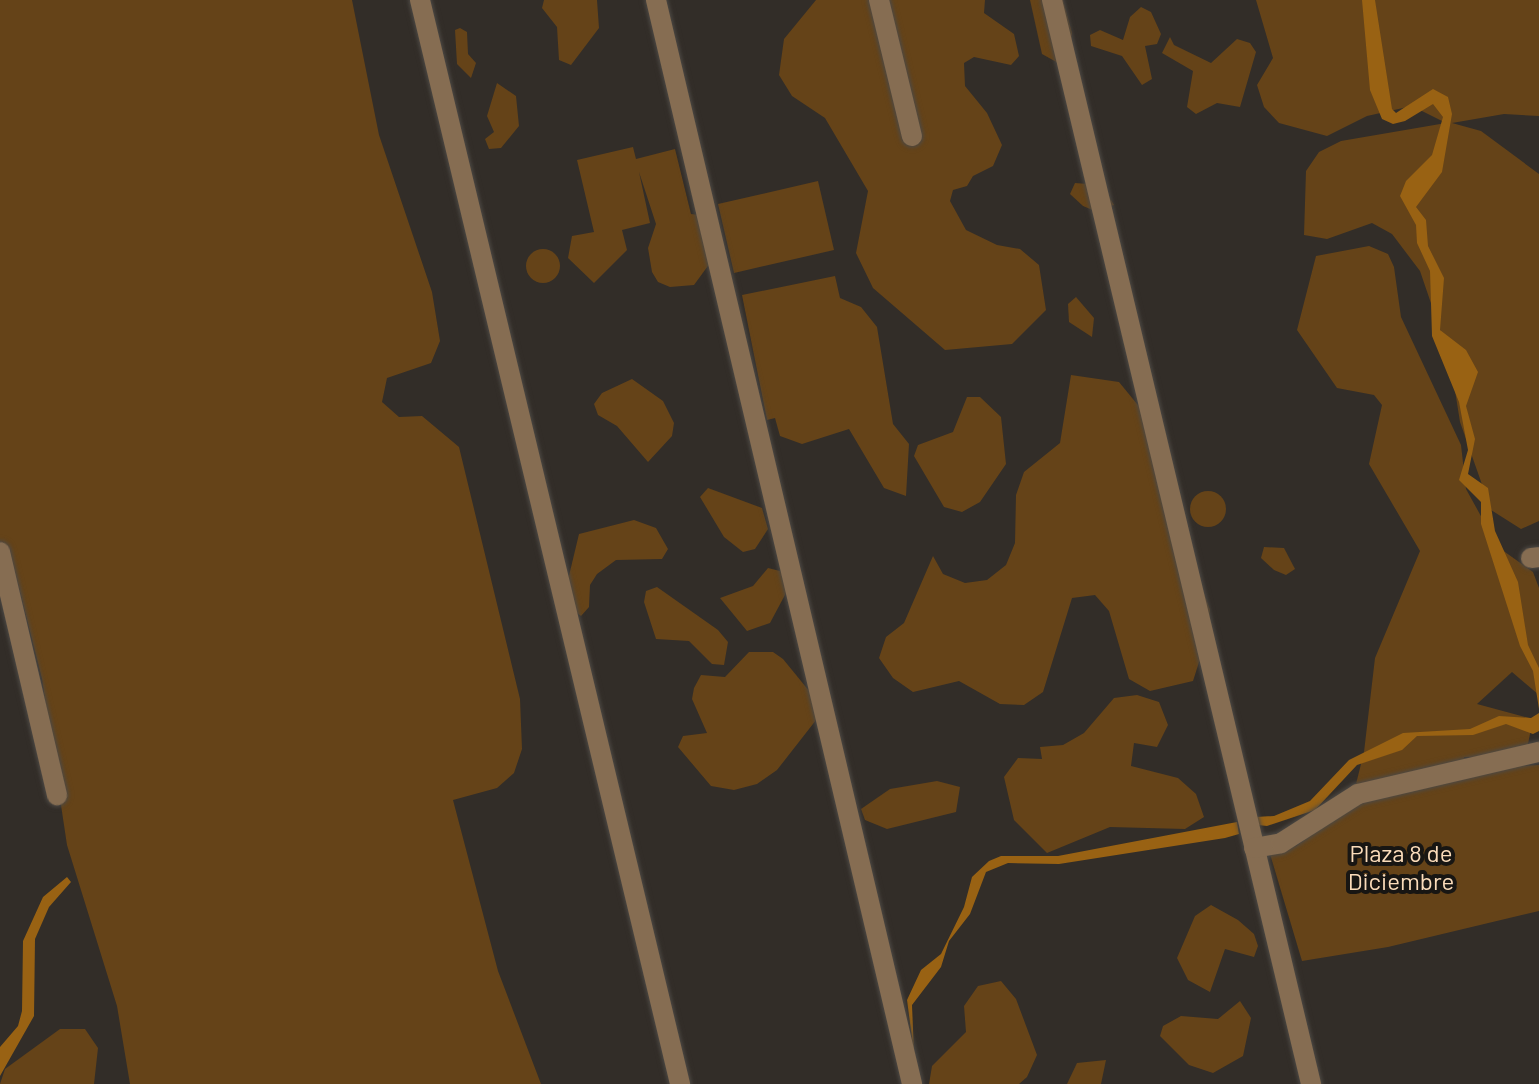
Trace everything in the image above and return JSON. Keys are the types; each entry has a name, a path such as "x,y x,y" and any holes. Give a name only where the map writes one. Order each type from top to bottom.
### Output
{"street":[{"path":"420,0 680,1084"},
{"path":"656,0 912,1084"},
{"path":"879,0 912,136"},
{"path":"1052,0 1311,1084"},
{"path":"0,552 57,795"},
{"path":"1254,848 1281,843 1358,794 1539,752"}],"green space":[{"path":"0,0 352,0 379,135 432,292 440,341 431,363 387,378 382,402 399,417 422,416 459,447 520,699 522,749 514,773 497,788 453,800 498,971 541,1084 130,1084 117,1006 67,845 42,679 15,572 0,541"},
{"path":"544,0 597,0 599,28 571,65 559,60 557,27 542,8"},
{"path":"816,0 985,0 984,13 1014,34 1019,56 1011,65 974,57 964,63 965,86 987,113 1002,145 993,166 973,176 967,186 953,190 950,201 966,230 997,245 1020,249 1039,265 1046,310 1012,344 945,350 873,288 856,253 868,191 825,118 792,96 779,75 784,39"},
{"path":"1030,0 1063,0 1072,33 1070,58 1060,64 1042,54"},
{"path":"1256,0 1539,0 1539,116 1504,114 1452,123 1481,131 1539,174 1539,521 1521,529 1491,510 1460,422 1450,359 1420,271 1392,234 1372,223 1327,239 1304,235 1306,171 1319,152 1341,141 1446,123 1412,106 1367,116 1327,136 1279,123 1264,107 1257,85 1273,58"},
{"path":"1141,7 1151,12 1161,34 1157,44 1145,46 1152,79 1142,85 1122,56 1091,46 1090,35 1100,30 1123,40 1130,17"},
{"path":"460,28 467,32 468,54 476,63 471,78 457,64 455,30"},
{"path":"1170,37 1174,45 1211,63 1237,39 1250,43 1256,52 1240,107 1217,103 1196,114 1187,107 1193,71 1162,53"},
{"path":"497,83 516,96 519,126 501,148 489,149 485,139 494,132 487,116"},
{"path":"633,147 636,159 675,149 691,214 699,215 713,259 694,285 670,287 658,282 652,272 648,248 656,224 639,172 650,223 622,230 627,250 594,283 568,258 572,236 594,232 577,160"},
{"path":"818,181 834,250 734,273 718,204"},
{"path":"1075,183 1102,185 1114,205 1095,211 1083,206 1070,194"},
{"name":"Plaza 8 de Diciembre","path":"1369,246 1388,254 1394,267 1401,317 1461,445 1466,489 1498,547 1533,572 1539,588 1539,695 1512,672 1477,704 1533,719 1527,749 1510,758 1464,757 1469,768 1539,765 1539,911 1388,947 1302,961 1270,854 1296,846 1350,808 1364,752 1375,658 1420,551 1369,464 1382,405 1374,395 1337,388 1297,330 1316,256"},
{"path":"543,249 555,254 560,266 555,278 543,283 531,278 526,266 531,254"},
{"path":"835,276 840,298 861,307 877,327 893,424 909,444 906,496 884,488 849,429 802,444 780,436 775,418 767,420 742,295"},
{"path":"1076,297 1094,318 1092,337 1069,322 1068,304"},
{"path":"1071,375 1119,382 1151,421 1168,491 1210,610 1208,634 1193,681 1150,691 1129,679 1109,611 1095,595 1072,598 1043,692 1024,705 1000,704 959,681 913,692 893,678 879,658 886,637 904,623 933,556 943,574 965,583 987,580 1006,565 1015,543 1016,495 1024,472 1060,443"},
{"path":"632,379 663,401 674,423 672,436 648,462 617,426 598,415 594,404 602,393"},
{"path":"967,397 980,397 1001,417 1006,464 980,502 962,512 944,507 914,456 918,445 953,432"},
{"path":"708,488 762,508 768,529 755,549 743,552 724,537 700,497"},
{"path":"1208,491 1221,496 1226,509 1221,522 1208,527 1195,522 1190,509 1195,496"},
{"path":"634,520 656,528 668,549 662,559 616,560 597,574 590,585 589,607 581,616 572,609 567,584 579,534"},
{"path":"1264,547 1284,548 1295,569 1286,575 1274,570 1261,558"},
{"path":"768,568 780,571 786,581 786,593 770,623 747,631 720,598 753,586"},
{"path":"657,587 718,630 728,642 724,665 712,664 689,641 656,639 644,602 646,591"},
{"path":"749,652 773,652 783,659 819,703 820,715 777,770 757,784 734,790 711,786 678,747 683,736 707,733 692,699 694,688 701,675 725,677"},
{"path":"1137,695 1159,702 1168,725 1157,747 1134,743 1131,766 1178,778 1196,794 1204,817 1185,829 1110,827 1047,853 1014,820 1004,777 1018,758 1042,759 1040,747 1063,745 1084,733 1114,698"},
{"path":"937,781 960,787 956,812 887,829 865,820 861,809 890,789"},
{"path":"1211,905 1238,920 1254,934 1258,946 1254,957 1225,949 1210,992 1188,980 1177,958 1195,916"},
{"path":"1001,981 1016,999 1037,1055 1027,1077 1019,1084 929,1084 932,1066 966,1032 964,1006 978,986"},
{"path":"1240,1001 1251,1018 1243,1056 1213,1073 1189,1065 1160,1036 1163,1026 1181,1016 1218,1019"},
{"path":"60,1029 85,1029 98,1048 94,1084 0,1084 5,1069"},
{"path":"1106,1060 1101,1084 1067,1084 1077,1063"}],"shaded area":[{"path":"1362,0 1375,0 1392,109 1396,113 1433,89 1448,97 1452,114 1442,172 1416,207 1426,220 1428,246 1444,278 1440,330 1466,350 1478,372 1466,406 1475,439 1468,474 1488,488 1495,531 1518,582 1528,645 1539,668 1539,709 1533,671 1520,646 1481,524 1481,502 1459,480 1468,450 1459,402 1432,336 1430,271 1417,243 1416,225 1400,196 1406,181 1432,155 1443,117 1433,104 1405,121 1393,124 1382,119 1370,90"},
{"path":"1539,713 1539,731 1533,734 1506,724 1473,735 1417,736 1402,750 1357,765 1315,810 1267,826 1258,825 1256,817 1274,816 1310,801 1349,760 1403,733 1470,729 1499,716 1531,718"},
{"path":"1237,822 1239,834 1225,838 1059,864 1008,863 986,872 970,914 949,941 941,967 912,1005 914,1054 907,1000 921,970 941,954 964,907 972,877 989,861 1001,856 1058,856"},
{"path":"67,877 71,882 49,907 35,939 34,1016 0,1076 0,1047 18,1026 22,1011 23,941 43,897"}]}
